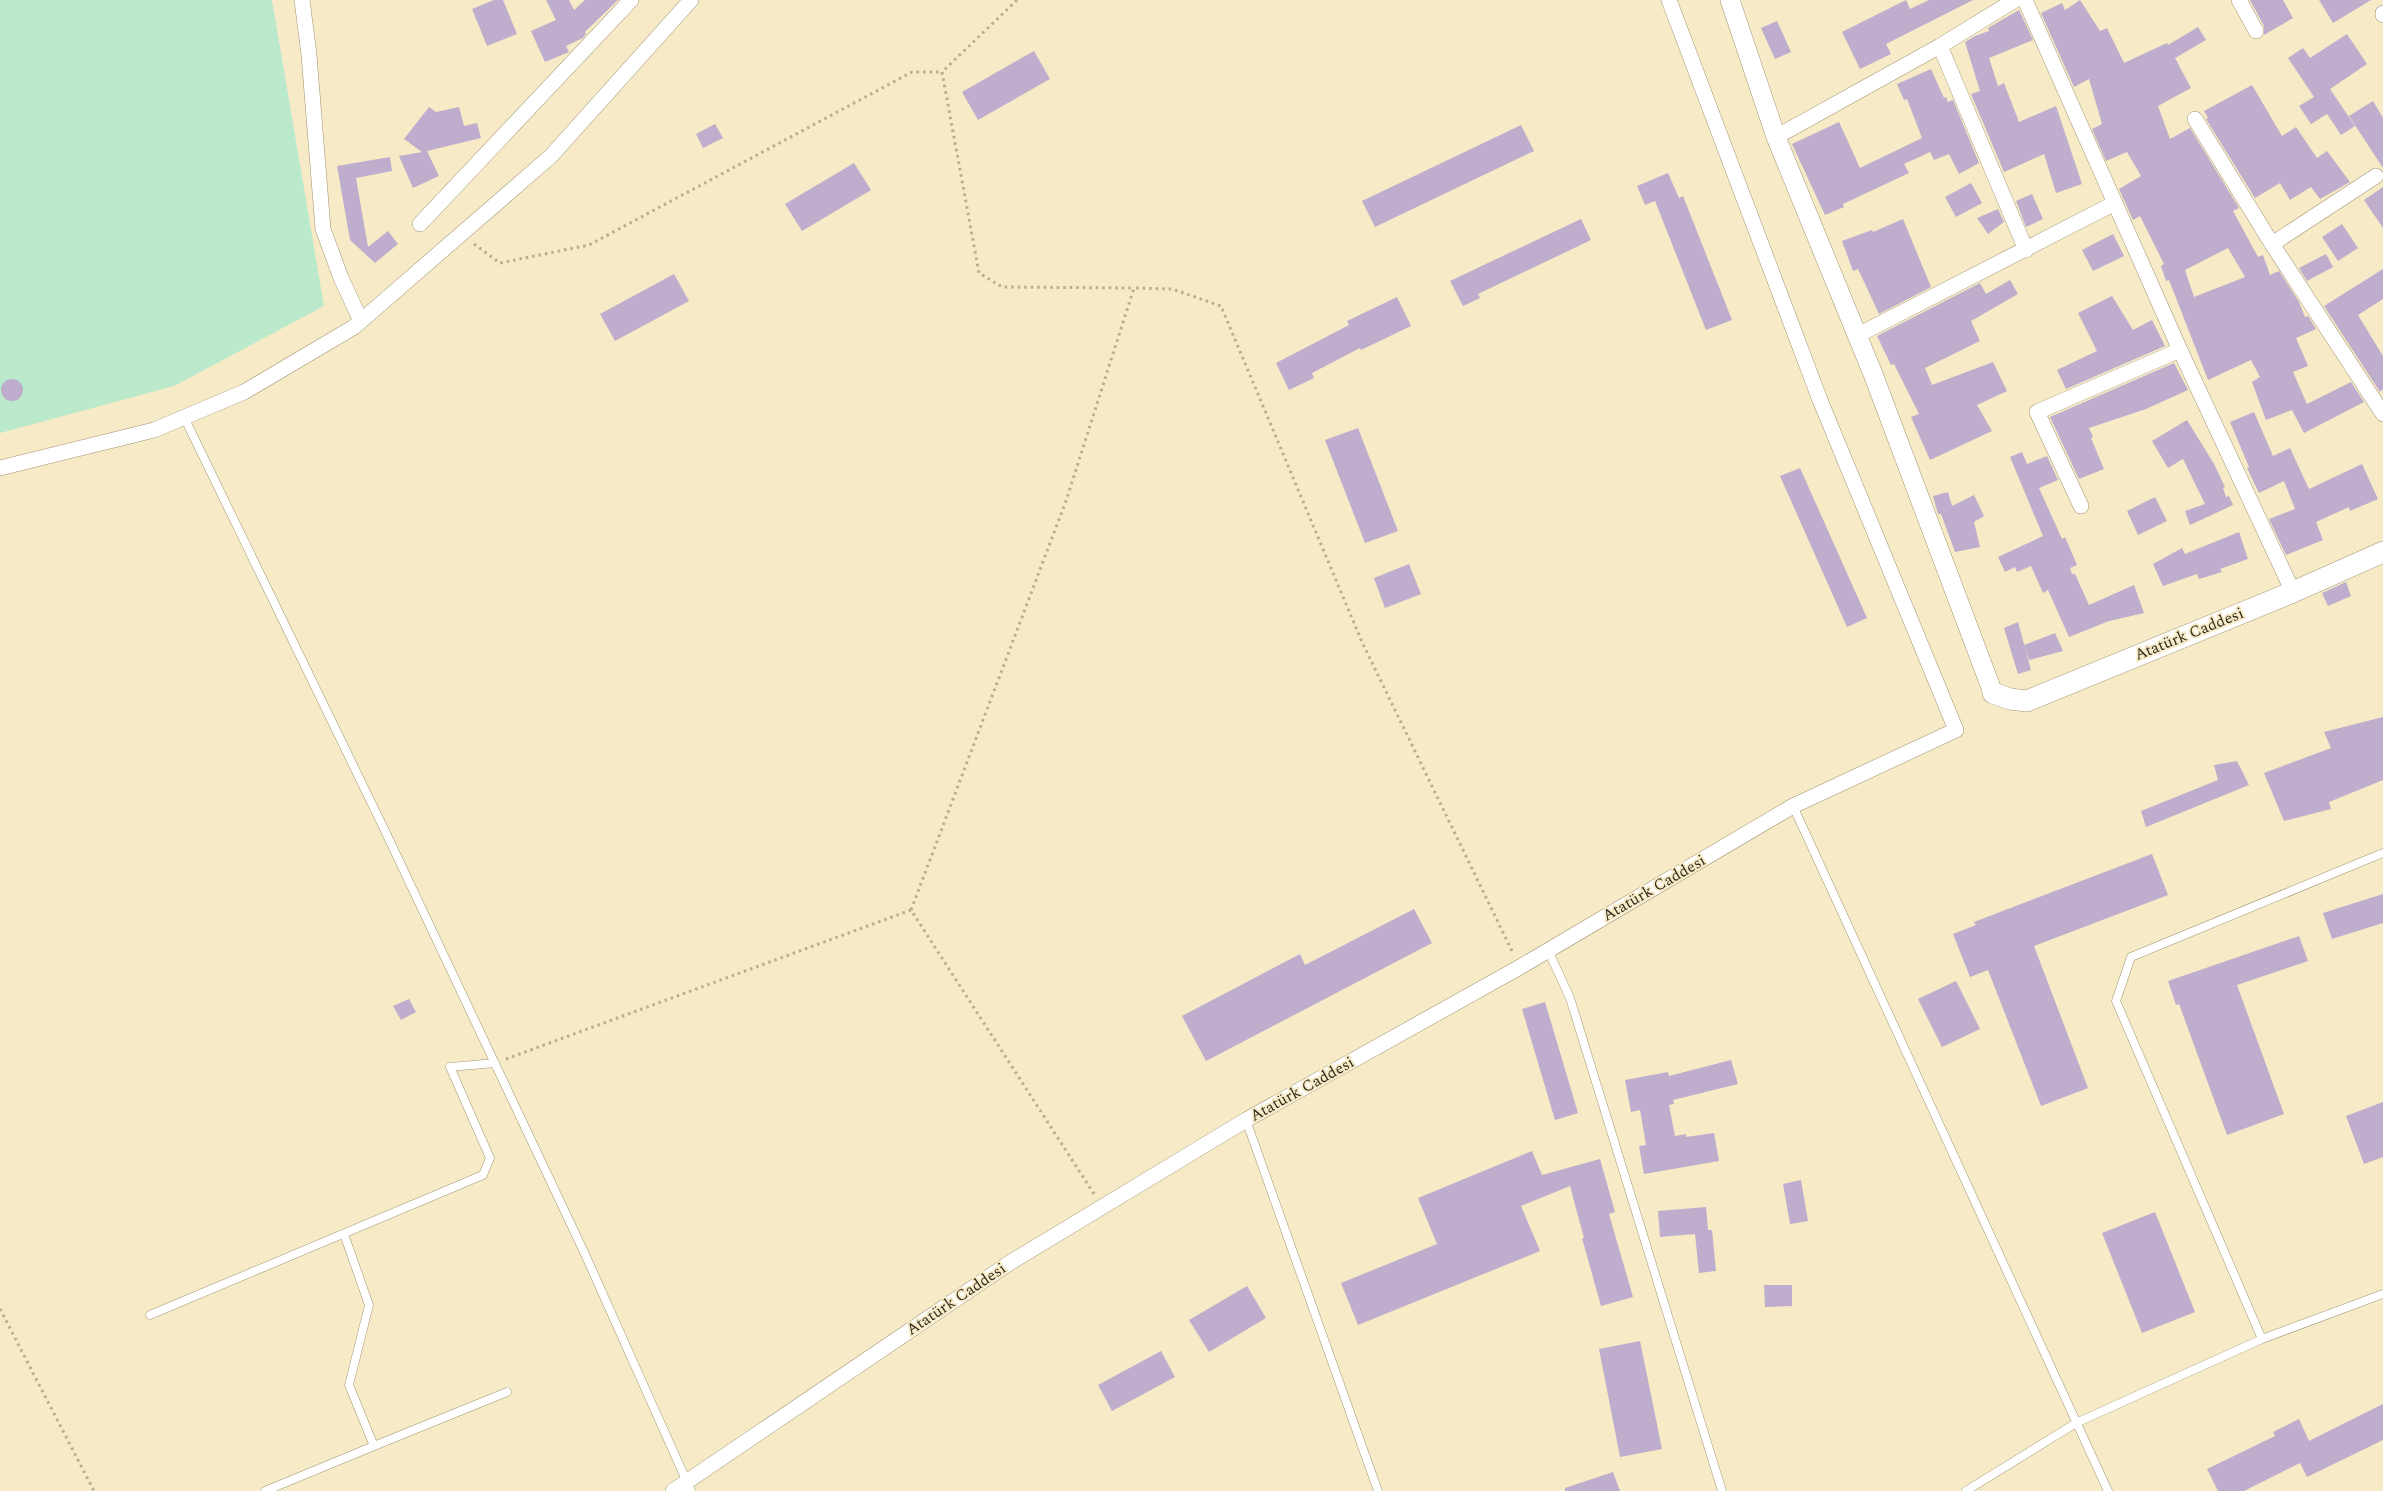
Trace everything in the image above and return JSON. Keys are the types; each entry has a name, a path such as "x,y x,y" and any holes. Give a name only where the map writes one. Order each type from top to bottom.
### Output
{"main road":[{"name":"Atatürk Caddesi","path":"1993,693 2010,699 2027,701 2292,592 2383,552"}],"street":[{"path":"302,0 309,55 323,229 341,278 361,321"},
{"path":"420,224 631,0"},
{"path":"0,468 120,440 154,430 244,392 361,321 551,156 691,0"},
{"name":"Atatürk Caddesi","path":"673,1491 690,1487 1011,1262 1246,1120 1520,967 1793,806 1956,730 1820,400 1669,0"},
{"path":"1730,0 1776,137 1858,335 1993,693"},
{"path":"1776,137 1940,46 2015,0"},
{"path":"2025,0 2180,350 2292,592"},
{"path":"2239,0 2256,31"},
{"path":"1940,46 2026,250"},
{"path":"2195,119 2272,244 2383,414"},
{"path":"2272,244 2376,176"},
{"path":"1858,335 2114,203"},
{"path":"2081,506 2038,412 2180,350"}],"lane":[{"path":"184,417 383,826 584,1252 690,1487"},
{"path":"1793,806 2108,1491"},
{"path":"2262,1339 2116,1000 2131,957 2383,853"},
{"path":"1548,950 1570,998 1722,1491"},
{"path":"150,1315 483,1175 490,1158 450,1067 495,1063"},
{"path":"1246,1120 1378,1491"},
{"path":"344,1234 369,1305 348,1385 374,1446"},
{"path":"1966,1491 2076,1423 2262,1339 2383,1294"},
{"path":"265,1491 507,1392"}],"path":[{"path":"461,236 500,263 589,245 912,72 942,72 1017,0"},
{"path":"942,72 979,274 1002,287 1172,289 1221,306 1362,642 1520,967"},
{"path":"495,1063 911,910 1066,501 1134,288"},
{"path":"911,910 1102,1206"},
{"path":"0,1309 94,1491"}],"green space":[{"path":"0,0 272,0 324,306 174,386 0,433"}],"building":[{"path":"494,0 503,0 517,34 487,46 472,9"},
{"path":"546,0 569,0 574,10 585,0 618,0 585,32 586,34 583,38 566,46 569,52 545,62 531,31 556,20"},
{"path":"1906,0 1910,9 1929,0 1973,0 1886,44 1891,54 1860,69 1842,32"},
{"path":"2080,0 2100,31 2107,28 2124,63 2167,43 2168,45 2198,27 2206,40 2175,58 2191,88 2158,106 2170,139 2190,128 2239,208 2233,211 2258,257 2263,255 2270,275 2279,271 2299,302 2305,317 2308,316 2316,329 2296,338 2308,366 2293,372 2307,404 2351,382 2364,402 2304,433 2292,410 2266,420 2252,382 2260,377 2251,360 2208,380 2169,280 2166,281 2161,266 2164,264 2140,216 2133,220 2119,189 2141,176 2127,152 2106,161 2092,129 2102,124 2089,79 2074,87 2041,13 2062,3 2065,10","holes":["2228,248 2245,277 2194,297 2185,270"]},
{"path":"2250,0 2283,0 2293,18 2264,35 2264,26"},
{"path":"2319,0 2371,0 2333,23"},
{"path":"2019,10 2033,40 1989,58 1998,86 2004,83 2019,122 2056,106 2082,184 2056,193 2044,154 2004,172 1971,94 1980,91 1965,42 1989,31 1988,28"},
{"path":"1777,21 1791,52 1775,59 1761,28"},
{"path":"2347,34 2367,64 2330,89 2355,126 2341,135 2327,114 2311,124 2299,106 2314,97 2288,58 2303,48 2310,58"},
{"path":"1034,51 1050,79 978,120 962,92"},
{"path":"1931,69 1944,98 1946,97 1948,102 1953,100 1979,163 1959,174 1949,154 1934,160 1930,152 1904,164 1909,173 1843,204 1844,207 1825,215 1792,144 1839,122 1860,168 1922,138 1907,99 1904,100 1897,84"},
{"path":"2252,85 2282,136 2296,127 2317,158 2327,151 2350,182 2320,199 2311,187 2290,200 2280,183 2255,198 2206,119 2208,118 2204,111"},
{"path":"2373,101 2383,118 2383,168 2349,116"},
{"path":"429,107 436,112 459,107 464,126 477,123 481,138 427,151 439,176 413,188 399,156 422,152 404,139"},
{"path":"715,124 723,138 703,148 696,134"},
{"path":"1521,125 1534,151 1375,227 1362,201"},
{"path":"390,157 392,171 356,178 368,247 388,231 398,244 375,263 350,240 337,166"},
{"path":"854,163 871,190 802,231 785,204"},
{"path":"1668,173 1679,198 1683,196 1732,320 1706,330 1655,201 1645,205 1637,186"},
{"path":"1971,183 1982,203 1956,217 1945,197"},
{"path":"2383,187 2383,228 2364,200"},
{"path":"2032,194 2043,219 2026,227 2016,201"},
{"path":"1998,209 2004,222 1988,234 1977,218"},
{"path":"1581,219 1591,240 1478,294 1480,298 1463,306 1450,281"},
{"path":"1903,219 1931,287 1879,314 1858,269 1853,271 1842,241 1872,230 1873,232"},
{"path":"2342,224 2358,248 2338,261 2322,237"},
{"path":"2113,234 2124,256 2093,271 2082,250"},
{"path":"2326,254 2333,267 2307,281 2299,268"},
{"path":"2383,269 2383,299 2358,315 2383,356 2383,389 2380,392 2324,306"},
{"path":"674,274 689,301 615,341 600,314"},
{"path":"2010,280 2018,294 1971,321 1980,341 1925,368 1932,385 1993,362 2007,391 1977,405 1992,431 1930,460 1911,417 1919,414 1894,364 1891,365 1877,336 1980,283 1986,294"},
{"path":"2112,296 2133,330 2152,320 2165,346 2066,389 2057,370 2097,351 2078,313"},
{"path":"1397,297 1411,326 1361,350 1360,348 1312,373 1314,378 1289,390 1276,363 1349,325 1347,321"},
{"path":"2174,363 2188,390 2146,409 2089,428 2093,437 2091,438 2104,469 2079,479 2050,417"},
{"path":"8,379 16,379 23,386 23,394 16,401 8,401 1,394 1,386"},
{"path":"2254,412 2273,456 2290,448 2309,489 2362,464 2378,499 2350,511 2349,507 2316,522 2323,540 2286,555 2269,519 2295,509 2284,481 2259,493 2247,468 2249,467 2230,422"},
{"path":"2187,420 2214,464 2225,487 2223,488 2226,497 2229,496 2233,505 2190,525 2185,511 2205,504 2183,459 2168,468 2152,441"},
{"path":"1358,428 1398,531 1365,543 1325,440"},
{"path":"2022,452 2027,464 2047,456 2058,480 2039,488 2062,539 2065,537 2077,565 2070,568 2072,574 2075,574 2089,605 2134,585 2144,613 2109,621 2069,637 2048,590 2043,593 2031,566 2017,572 2015,567 2005,572 1998,557 2043,536 2010,457"},
{"path":"1800,468 1867,618 1847,627 1780,476"},
{"path":"1948,492 1952,506 1974,495 1984,516 1974,522 1980,547 1955,552 1941,514 1938,514 1933,496"},
{"path":"2155,497 2167,521 2138,535 2127,511"},
{"path":"2239,532 2248,559 2220,569 2222,572 2199,579 2197,574 2163,586 2153,564 2182,548 2185,554"},
{"path":"1409,564 1421,594 1385,608 1374,578"},
{"path":"2346,582 2351,596 2328,606 2322,593"},
{"path":"2018,622 2031,670 2018,674 2004,628"},
{"path":"2055,633 2063,651 2029,660 2024,645"},
{"path":"2383,717 2383,780 2329,802 2331,809 2284,821 2264,773 2331,748 2324,732"},
{"path":"2237,761 2249,785 2146,827 2141,811 2218,780 2214,765"},
{"path":"2152,854 2168,895 2034,946 2088,1088 2041,1106 1988,970 1970,977 1953,934 1976,925 1974,922"},
{"path":"2383,894 2383,923 2332,939 2323,913"},
{"path":"1414,909 1432,943 1206,1061 1182,1016 1300,954 1305,965"},
{"path":"2299,936 2308,961 2237,985 2284,1114 2227,1135 2179,1004 2176,1005 2168,981"},
{"path":"1956,981 1980,1029 1942,1047 1918,999"},
{"path":"409,999 416,1012 401,1020 393,1006"},
{"path":"1545,1002 1578,1113 1555,1120 1522,1009"},
{"path":"1731,1060 1738,1084 1673,1100 1674,1104 1669,1105 1675,1136 1686,1134 1686,1137 1714,1133 1719,1161 1644,1174 1639,1146 1646,1145 1640,1110 1631,1112 1625,1080 1668,1072 1669,1076"},
{"path":"2383,1102 2383,1157 2364,1164 2346,1116"},
{"path":"1532,1151 1542,1175 1600,1159 1615,1212 1609,1214 1633,1297 1601,1306 1570,1186 1521,1206 1540,1251 1358,1325 1341,1283 1437,1244 1418,1198"},
{"path":"1801,1180 1808,1221 1790,1224 1783,1184"},
{"path":"1706,1207 1708,1230 1712,1230 1716,1271 1699,1273 1695,1234 1660,1237 1658,1211"},
{"path":"2155,1212 2195,1312 2142,1333 2102,1233"},
{"path":"1764,1285 1792,1285 1792,1306 1765,1307"},
{"path":"1247,1286 1266,1318 1209,1352 1189,1320"},
{"path":"1640,1341 1662,1449 1620,1457 1599,1349"},
{"path":"1161,1351 1175,1377 1112,1411 1098,1385"},
{"path":"2383,1404 2383,1440 2307,1477 2300,1463 2244,1491 2218,1491 2207,1469 2275,1436 2273,1432 2299,1419 2309,1441"},
{"path":"1613,1472 1620,1491 1565,1491 1565,1488"}]}
